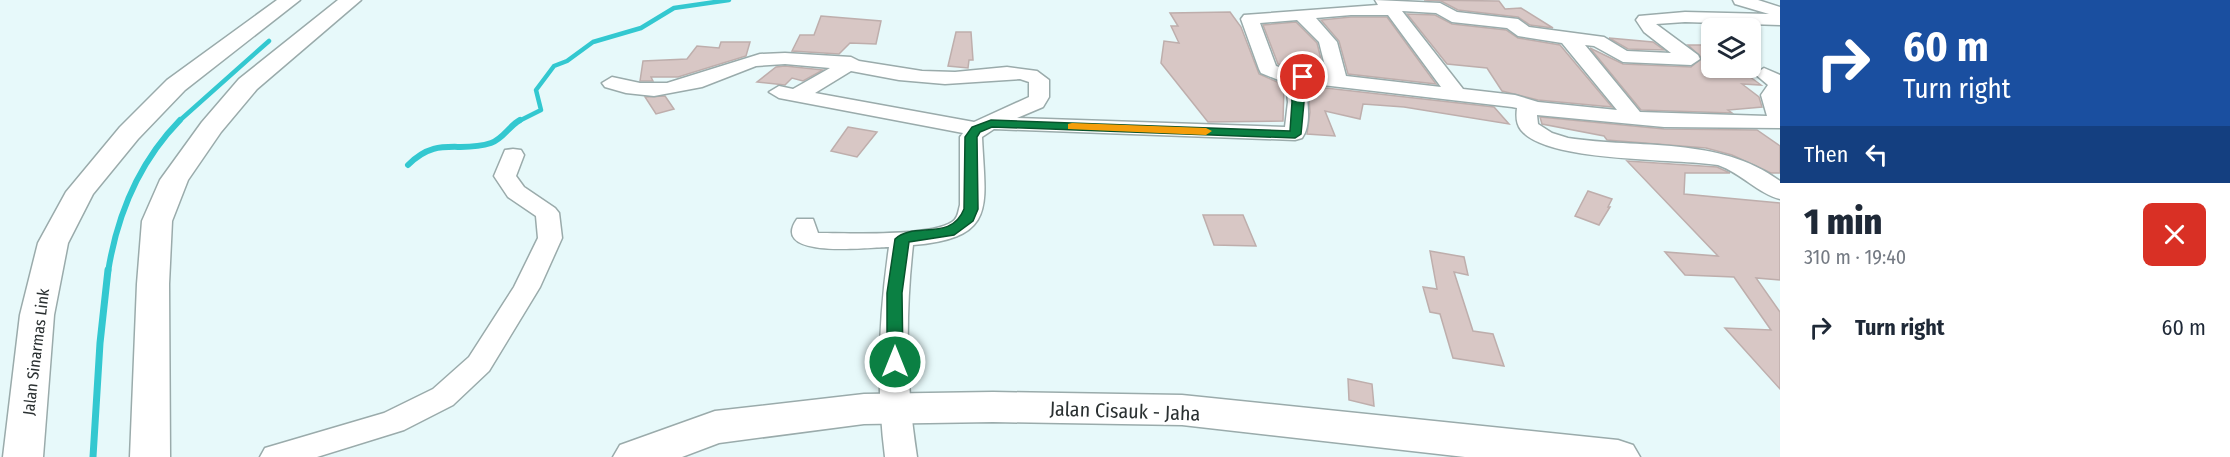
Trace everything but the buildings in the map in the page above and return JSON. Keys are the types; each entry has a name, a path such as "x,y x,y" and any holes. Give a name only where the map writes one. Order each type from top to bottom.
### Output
{"main road":[{"name":"Jalan Cisauk - Jaha","path":"636,457 715,427 864,409 894,408 1182,410 1442,447 1618,457"}],"street":[{"path":"1741,0 1780,13"},
{"path":"1386,5 1408,27 1457,95"},
{"path":"1764,75 1779,83 1771,95 1780,122 1664,121 1527,106 1515,101 1337,80 1303,77 1295,80 1268,69 1249,20 1386,5 1440,8 1452,17 1512,23 1524,32 1598,40 1623,56 1691,59 1650,28 1645,20 1685,17 1780,20"},
{"name":"Jalan Sinarmas Link","path":"23,457 37,315 52,243 80,192 129,133 176,85 280,8 340,9"},
{"name":"Jalan Sinarmas Link","path":"150,457 153,284 157,221 174,180 211,127 248,84 340,9"},
{"path":"1301,15 1324,32 1332,49 1337,80"},
{"path":"1566,38 1572,41 1632,116"},
{"path":"612,83 630,90 670,89 746,63 791,57 851,63 932,78 1014,73 1034,76 1039,80 1039,97 1036,103 983,127 971,137 971,209 966,221 949,232 902,239 813,241 805,235 805,224"},
{"path":"851,63 788,93 983,127 1295,134 1298,102 1295,80"},
{"path":"1527,106 1527,123 1530,128 1556,141 1627,151 1680,153 1721,159 1745,168 1780,192"},
{"path":"1664,121 1680,153"},
{"path":"276,457 393,422 443,397 479,364 527,287 550,238 547,213 516,192 506,176 513,155"},
{"path":"901,457 894,408 895,293 902,239"}],"waterway":[{"path":"519,121 541,110 536,90 554,66 567,61 593,42 641,28 674,8 729,0"},
{"path":"179,121 269,41"},
{"path":"108,272 117,230 132,190 153,153 179,121"},
{"path":"408,165 429,150 491,143 499,139 519,121"},
{"path":"93,457 100,343 108,270"}],"slow traffic":[{"path":"1072,127 1206,131"}],"route":[{"path":"895,362 895,293 902,239 949,232 966,221 971,209 971,137 976,129 991,124 1295,134 1298,102 1294,83 1295,80 1303,77"}]}
